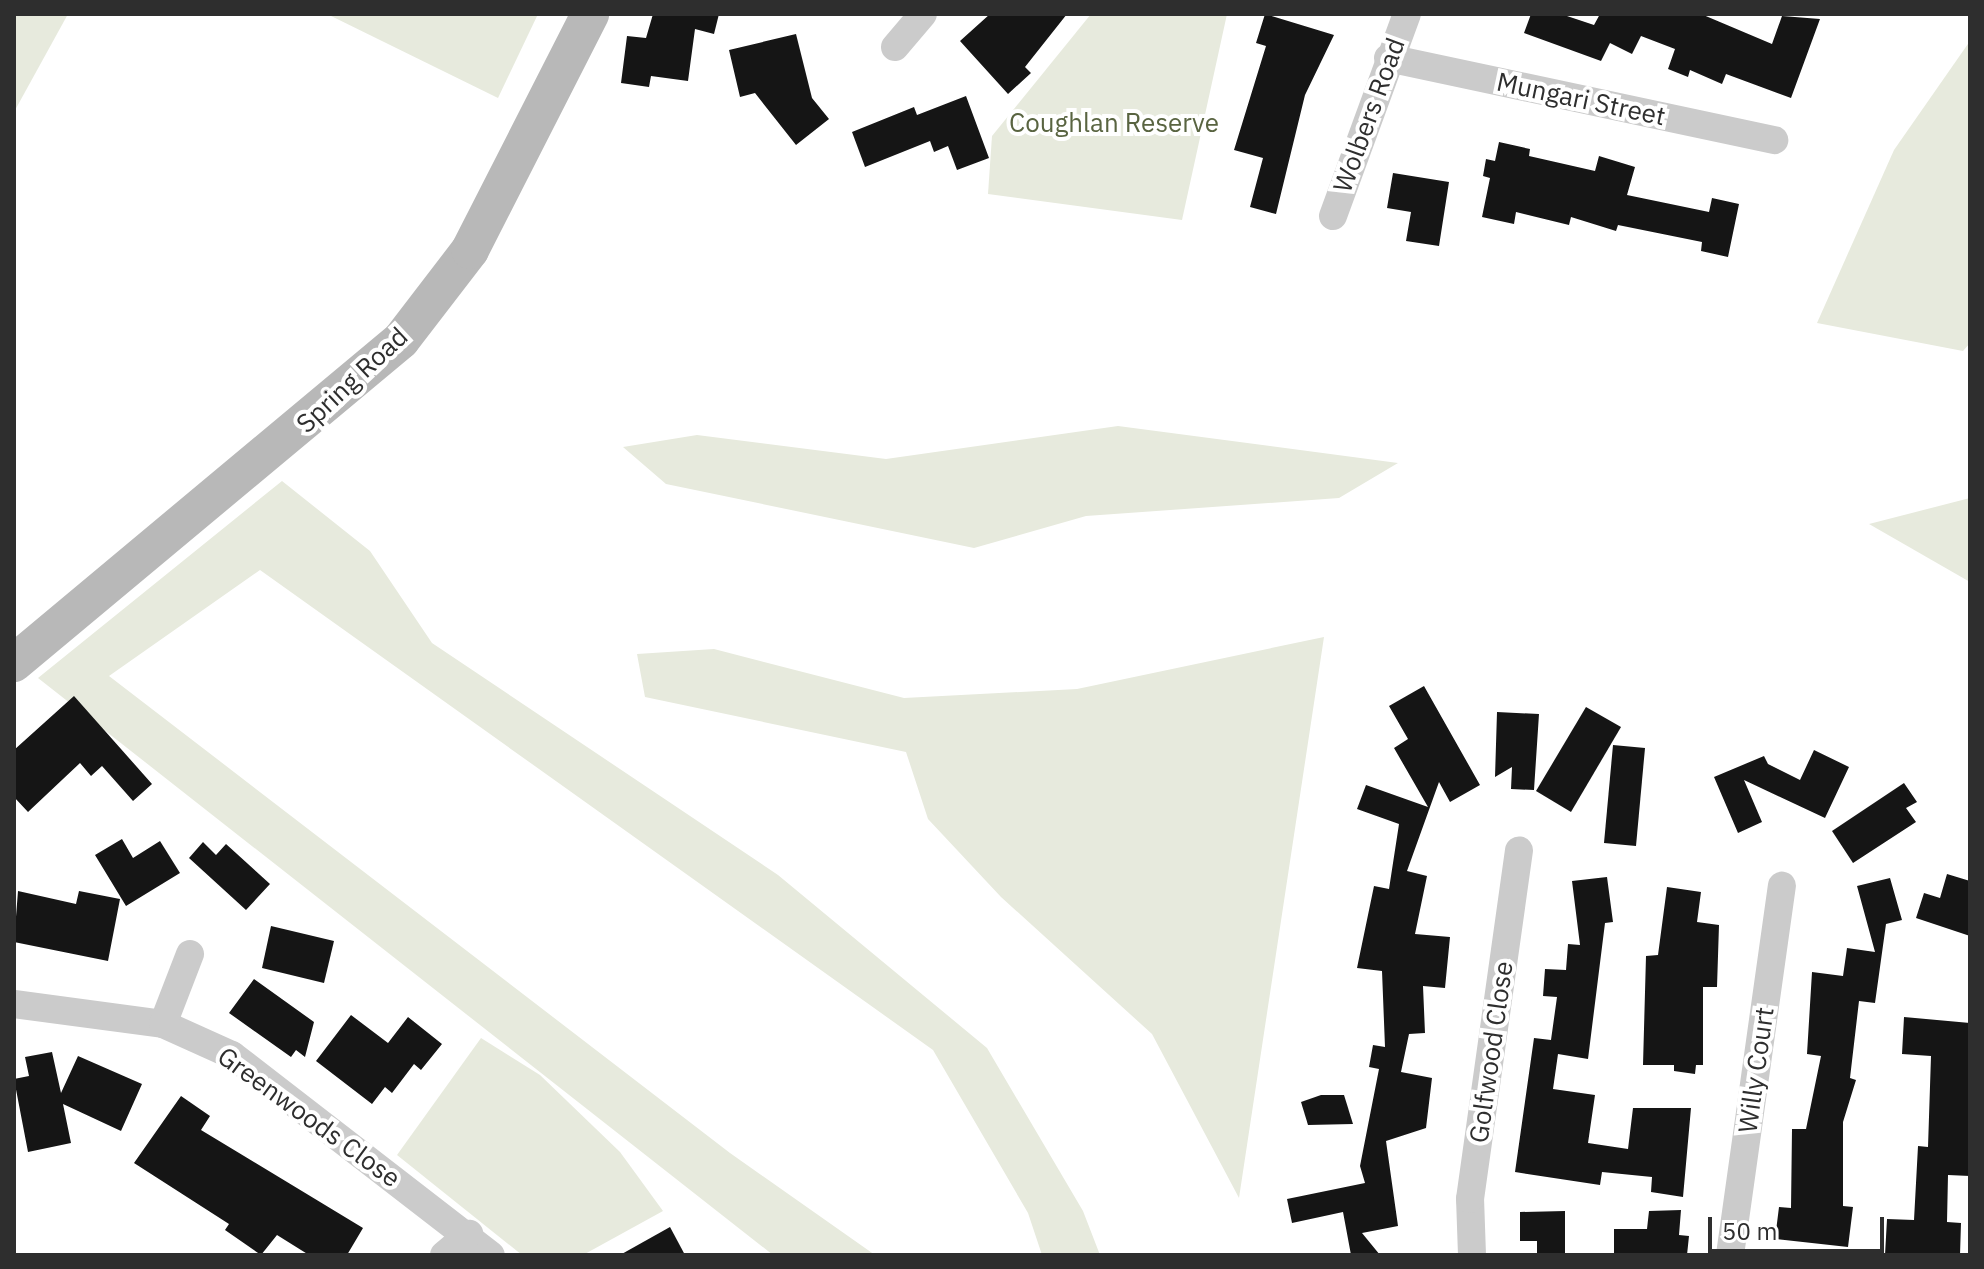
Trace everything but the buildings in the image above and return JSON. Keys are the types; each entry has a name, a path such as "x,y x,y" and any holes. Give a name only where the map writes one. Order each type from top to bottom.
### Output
{"main road":[{"name":"Spring Road","path":"14,663 401,340 470,250 590,14"}],"street":[{"path":"895,47 923,14"},
{"name":"Wolbers Road","path":"1333,216 1388,58 1407,14"},
{"name":"Mungari Street","path":"1388,58 1774,140"},
{"name":"Golfwood Close","path":"1472,1255 1470,1199 1519,850"},
{"name":"Willy Court","path":"1730,1255 1782,886"},
{"path":"163,1024 190,954"},
{"name":"Greenwoods Close","path":"14,1004 163,1024 232,1055 469,1234 491,1255"},
{"path":"444,1255 469,1234"}],"green space":[{"path":"14,14 68,14 14,112"},
{"path":"327,14 538,14 498,98"},
{"name":"Coughlan Reserve","path":"1091,14 1227,14 1182,220 988,194 992,136"},
{"path":"1970,41 1970,343 1963,351 1817,323 1894,150"},
{"path":"1118,426 1398,463 1339,498 1086,516 974,548 666,484 623,447 697,435 886,459"},
{"path":"282,481 370,551 432,643 778,875 987,1048 1083,1211 1100,1255 1042,1255 1028,1213 933,1050 260,570 109,676 730,1153 875,1255 773,1255 38,678"},
{"path":"1970,498 1970,582 1869,524"},
{"path":"1324,637 1239,1198 1152,1034 1001,897 928,819 906,752 645,697 637,654 714,649 904,698 1077,689"},
{"path":"481,1038 540,1075 620,1152 663,1211 583,1255 522,1255 397,1155"}]}
